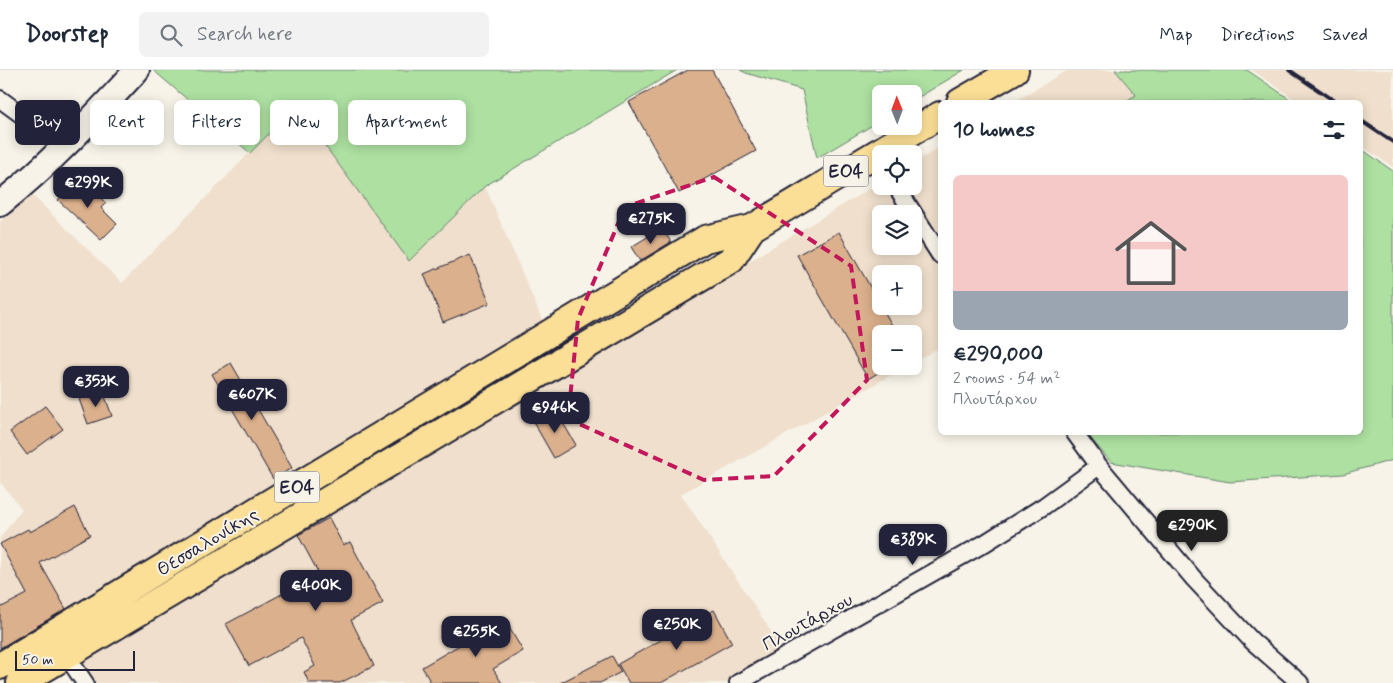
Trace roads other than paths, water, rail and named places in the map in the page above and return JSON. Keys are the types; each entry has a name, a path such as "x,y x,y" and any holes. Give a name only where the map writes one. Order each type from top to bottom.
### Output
{"main road":[{"path":"963,100 1015,70"},
{"name":"ΕΟ4","path":"897,145 938,116"},
{"name":"ΕΟ4","path":"752,228 872,161"},
{"name":"Θεσσαλονίκης","path":"0,666 705,240 752,228"},
{"name":"Θεσσαλονίκης","path":"20,683 731,260 752,228"}],"street":[{"path":"0,204 43,168 137,70"},
{"path":"0,99 64,146"},
{"path":"902,195 938,252"},
{"path":"1076,435 1099,466 1194,579 1252,641 1300,683"},
{"name":"Πλουτάρχου","path":"738,683 985,543 1044,506 1099,466"},
{"path":"66,655 85,683"}],"railway":[{"path":"1289,70 1333,100"},
{"path":"1363,122 1393,142"}]}
